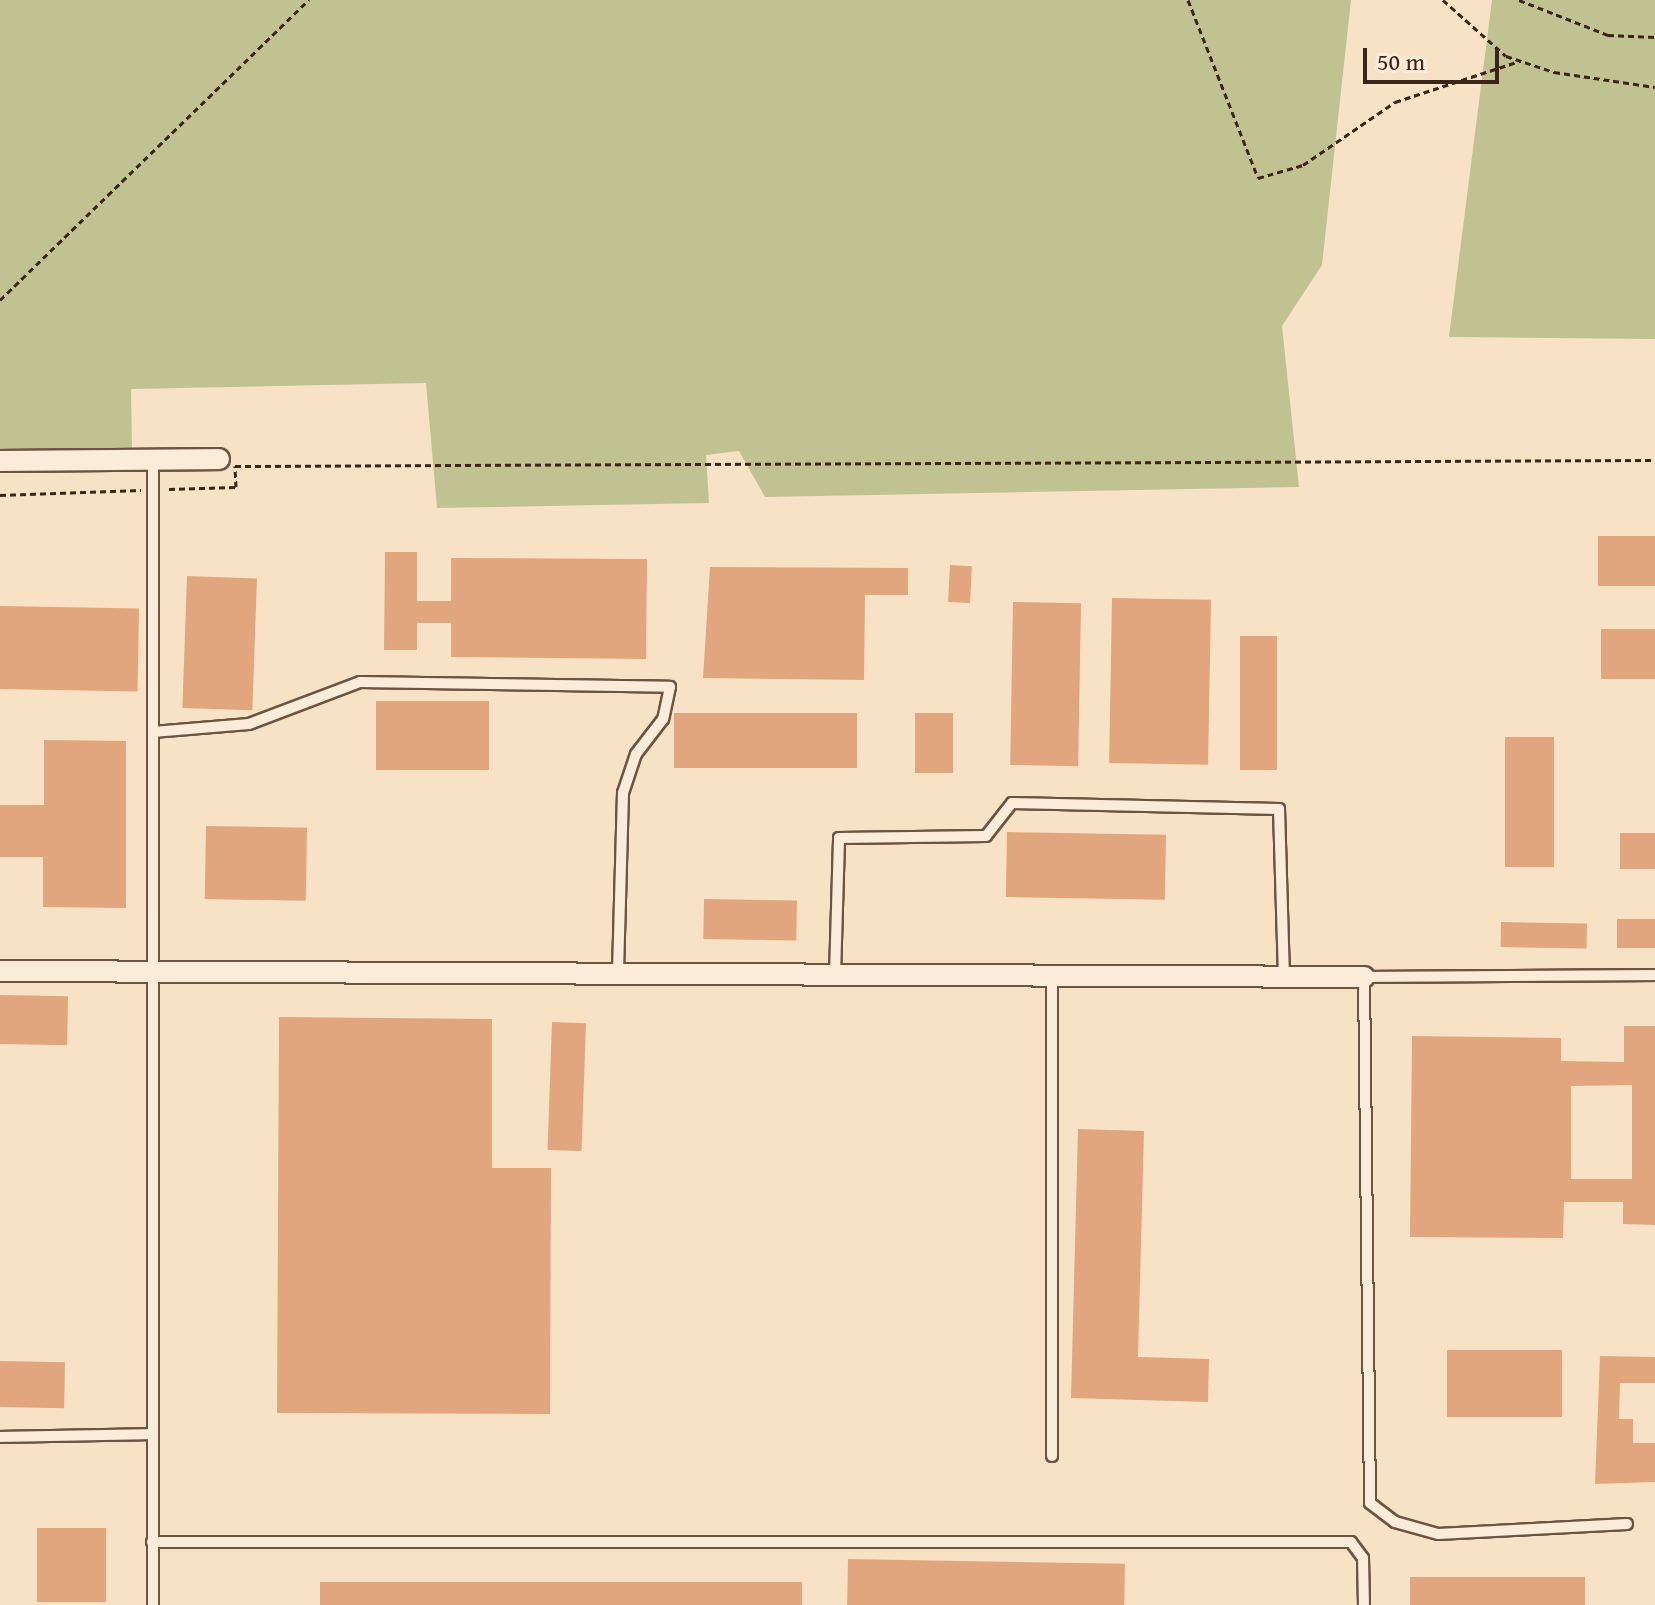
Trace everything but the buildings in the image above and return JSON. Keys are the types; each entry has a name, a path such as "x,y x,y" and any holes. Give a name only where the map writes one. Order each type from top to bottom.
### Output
{"street":[{"path":"0,461 153,459 227,462"},
{"path":"0,971 150,975 1364,977"}],"lane":[{"path":"153,459 150,975 153,1605"},
{"path":"153,732 249,724 360,682 670,687 663,719 636,754 623,793 618,976"},
{"path":"835,976 839,838 986,836 1012,803 1279,809 1284,977"},
{"path":"1627,1524 1438,1534 1395,1522 1370,1503 1364,977 1655,975"},
{"path":"1052,977 1052,1456"},
{"path":"0,1437 152,1434"},
{"path":"152,1542 1351,1542 1363,1558 1364,1605"}],"path":[{"path":"0,300 309,0"},
{"path":"1188,0 1258,178 1303,165 1395,102 1520,61"},
{"path":"1443,0 1520,61 1655,87"},
{"path":"1519,0 1608,35 1655,37"},
{"path":"0,495 236,487 227,462 1655,460"}],"green space":[{"path":"0,0 1351,0 1322,265 1282,326 1299,487 765,497 739,451 706,455 709,503 437,508 426,383 131,389 132,449 0,453"},
{"path":"1492,0 1655,0 1655,339 1449,337"}]}
